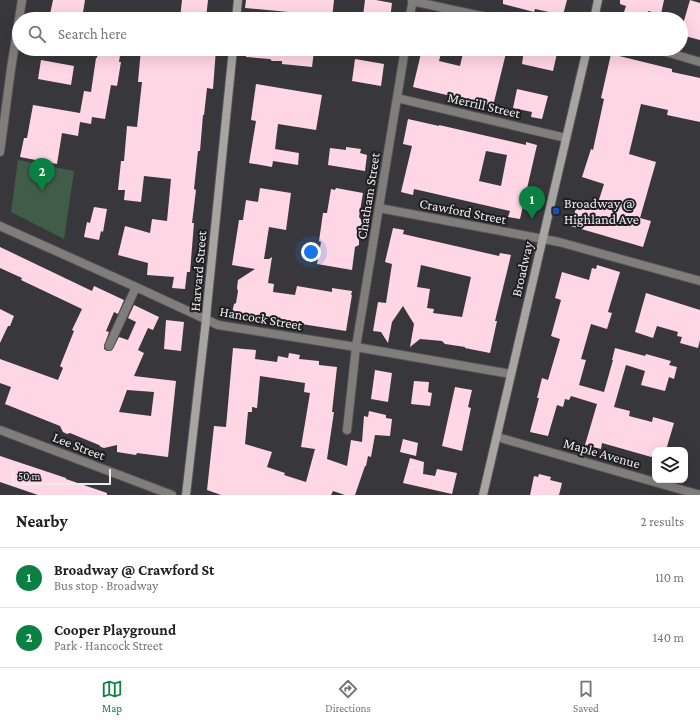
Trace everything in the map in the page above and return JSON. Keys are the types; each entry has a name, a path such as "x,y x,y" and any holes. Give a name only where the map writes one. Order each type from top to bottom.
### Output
{"main road":[{"path":"237,12 238,0"},
{"path":"595,12 598,0"},
{"name":"Harvard Street","path":"186,495 206,320 232,56"},
{"name":"Broadway","path":"483,495 585,56"}],"street":[{"path":"20,12 22,0"},
{"path":"410,12 412,0 464,12"},
{"path":"0,152 13,56"},
{"name":"Chatham Street","path":"347,430 356,347 403,56"},
{"path":"680,56 700,62"},
{"name":"Merrill Street","path":"396,98 566,138"},
{"name":"Crawford Street","path":"379,208 567,244 700,281"},
{"name":"Hancock Street","path":"0,226 218,325 511,374"},
{"path":"109,346 136,287"},
{"name":"Lee Street","path":"0,430 172,495"},
{"name":"Maple Avenue","path":"497,437 700,495"}],"green space":[{"path":"18,160 74,171 64,239 11,212"}],"building":[{"path":"53,0 85,0 83,12 50,12"},
{"path":"182,0 208,0 207,12 181,12"},
{"path":"246,0 334,0 333,12 288,12 245,8"},
{"path":"365,0 376,0 392,3 391,12 364,12"},
{"path":"503,0 567,0 564,12 549,12 535,9 534,12 503,4"},
{"path":"620,0 664,0 661,12 624,12 626,6 620,4"},
{"path":"690,0 700,3 700,40 688,37 688,12 687,12"},
{"path":"97,56 120,56 119,62 121,62 117,86 111,85 105,119 92,117 91,124 80,122 78,136 62,133 57,164 20,157 24,138 27,138 33,105 80,113 84,91 91,92"},
{"path":"140,56 215,56 213,89 207,88 200,151 198,151 194,189 196,190 192,223 194,223 190,272 187,272 185,289 172,288 174,277 147,275 148,263 118,255 125,226 150,233 152,219 167,221 171,179 144,176 141,202 124,200 125,190 118,190 121,161 124,161 127,126 137,127 142,82 138,82"},
{"path":"313,56 312,67 282,64 282,61 272,61 270,59 246,57"},
{"path":"420,56 440,56 439,61 460,66 462,56 505,56 493,106 413,87"},
{"path":"523,56 556,56 553,71 522,64"},
{"path":"611,56 619,56 672,69 672,72 700,78 700,122 667,115 668,110 641,104 629,154 656,162 640,218 651,221 643,247 571,226 578,201 597,206 604,184 582,177 591,149 593,150 604,99 601,98"},
{"path":"355,59 384,64 381,86 352,81"},
{"path":"41,60 74,66 71,85 38,79"},
{"path":"256,84 322,95 316,130 278,124 275,149 299,153 298,165 273,161 272,167 249,163 256,121 251,120"},
{"path":"517,89 548,96 542,119 531,117 532,112 513,108"},
{"path":"408,119 526,145 526,142 537,145 520,219 508,217 510,211 414,189 413,195 401,192 412,146 403,144","holes":["486,151 507,155 501,186 479,181"]},
{"path":"346,147 361,149 360,153 367,155 365,171 328,165 330,148 346,150"},
{"path":"260,188 291,193 286,230 269,227 264,259 269,259 272,257 268,283 274,284 273,292 295,295 297,286 332,292 332,288 352,291 346,331 232,313 234,304 236,303 238,280 255,269 232,265 239,220 243,220 246,200 258,202"},
{"path":"336,188 363,193 359,217 362,221 362,226 359,227 357,237 359,240 359,245 355,247 352,270 317,264 321,242 319,241 323,213 327,213 331,189 335,190"},
{"path":"94,207 107,209 103,232 101,231 99,240 84,237 87,222 90,223"},
{"path":"393,228 404,230 403,234 499,256 500,253 511,255 495,321 497,321 490,353 445,344 442,341 420,339 410,347 414,324 403,306 392,322 388,343 381,332 373,331 378,302 386,303 392,264 385,262","holes":["421,265 471,277 462,317 433,313 434,309 427,308 430,289 417,287"]},
{"path":"0,247 92,291 94,286 124,300 118,314 114,312 106,331 109,332 104,346 104,349 107,351 112,350 119,337 128,340 136,322 128,318 134,305 159,317 153,330 148,328 138,350 144,353 134,376 176,381 168,457 117,452 117,445 104,448 70,433 67,434 63,432 60,426 5,404 11,387 0,383 0,359 58,380 63,368 60,366 74,331 72,330 82,309 21,280 22,278 0,268","holes":["127,390 154,392 151,416 119,412"]},
{"path":"597,265 620,272 608,312 612,313 607,329 591,324 581,359 586,360 579,385 604,392 615,348 671,361 669,365 677,367 674,379 669,377 665,391 641,385 645,371 626,365 614,407 630,411 629,416 652,422 653,417 674,423 667,447 652,447 652,457 602,443 601,449 585,445 597,404 571,396 569,400 565,399 563,407 557,405 548,436 530,432 539,398 537,398 542,378 548,380 560,339 551,336 561,300 555,298 562,272 589,280 592,268 596,269"},
{"path":"646,293 700,310 700,340 698,348 680,343 682,337 677,336 678,332 657,326 653,338 635,332"},
{"path":"0,309 14,316 0,343"},
{"path":"166,320 184,322 181,351 164,349"},
{"path":"233,348 256,350 255,359 277,362 278,356 288,358 289,353 300,355 299,359 319,361 319,365 337,367 332,412 334,412 327,459 347,466 351,440 362,442 364,416 368,417 369,411 386,415 386,418 392,419 390,436 375,435 371,457 368,456 366,466 355,495 345,495 333,491 331,495 221,495 207,490 214,426 226,427","holes":["260,376 305,383 304,392 310,393 301,447 315,449 306,482 284,475 285,473 267,467 272,452 245,444 248,412 252,412 252,407 257,408"]},
{"path":"375,370 392,373 388,402 371,399"},
{"path":"414,381 429,382 428,392 432,393 430,406 411,404"},
{"path":"455,387 472,390 468,407 471,408 462,451 442,446"},
{"path":"403,439 418,443 416,456 400,452"},
{"path":"0,456 66,478 107,493 107,495 38,495 0,482"},
{"path":"410,458 424,462 423,474 435,476 437,469 457,473 452,494 403,483"},
{"path":"539,474 551,477 550,480 562,483 559,495 530,495 534,476 538,477"}],"place":[{"name":"Cooper Playground","path":"42,191"},
{"name":"Broadway @ Highland Ave","path":"556,211"},
{"name":"Broadway @ Crawford St","path":"532,219"}]}
